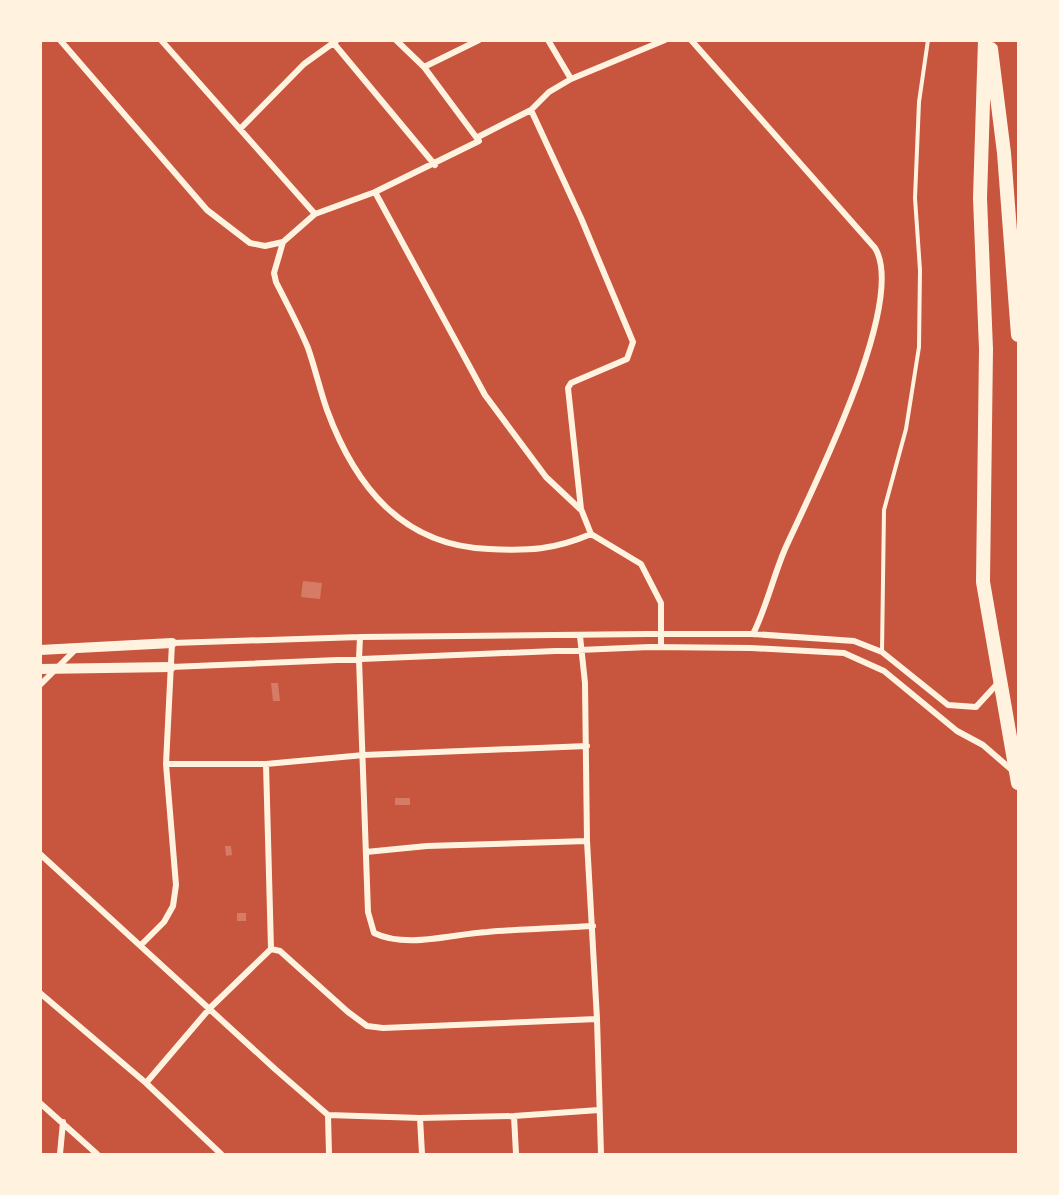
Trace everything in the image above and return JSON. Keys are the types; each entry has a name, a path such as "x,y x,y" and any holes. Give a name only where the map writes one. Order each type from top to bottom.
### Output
{"highway":[{"path":"985,40 981,198 986,348 983,582 1018,779"},
{"path":"990,40 1004,153 1018,335"}],"main road":[{"path":"40,650 172,643"},
{"path":"40,669 171,667"}],"street":[{"path":"60,40 207,210 250,243 265,246 283,242 315,214 375,192 435,165 479,141 424,67 396,40"},
{"path":"161,40 315,214"},
{"path":"424,67 479,40"},
{"path":"548,40 571,79"},
{"path":"478,137 531,110 549,92 571,79 665,40"},
{"path":"691,40 875,248 882,265 876,316 864,365 784,552 766,608 753,634"},
{"path":"240,129 304,64 334,41 435,165"},
{"path":"531,110 581,218 633,342 627,359 571,383 568,388 581,509 591,534 641,564 661,603 661,647"},
{"path":"375,192 485,395 546,477 581,509"},
{"path":"283,242 274,273 276,282 308,348 327,411 362,481 398,520 435,540 472,549 528,551 564,546 591,534"},
{"path":"141,945 164,922 173,906 176,885 166,764 172,643 360,637 753,634 854,641 882,652 948,705 957,707 976,707 999,682"},
{"path":"580,636 585,684 587,841 593,926 601,1155"},
{"path":"360,637 369,922 374,933 388,940 593,926"},
{"path":"171,667 661,647 843,653 884,671 957,731 983,745 1018,779"},
{"path":"40,685 78,648"},
{"path":"884,671 890,658"},
{"path":"166,764 266,764 364,755 587,746"},
{"path":"146,1083 210,1008 271,949 266,764"},
{"path":"366,852 427,846 587,841"},
{"path":"40,854 328,1115 420,1118 514,1116 599,1110"},
{"path":"271,949 280,951 367,1026 383,1028 597,1019"},
{"path":"40,993 146,1083 221,1155"},
{"path":"40,1103 97,1155"},
{"path":"328,1115 329,1155"},
{"path":"514,1116 516,1155"},
{"path":"420,1118 422,1155"},
{"path":"60,1155 63,1122"}],"lane":[{"path":"882,652 885,510 906,429 919,347 920,270 915,198 919,102 928,40"}],"building":[{"path":"303,581 322,583 320,599 301,597"},
{"path":"271,683 278,683 280,701 273,701"},
{"path":"395,798 410,798 410,805 395,805"},
{"path":"225,846 231,846 232,855 226,856"},
{"path":"237,913 246,913 246,921 237,921"}]}
